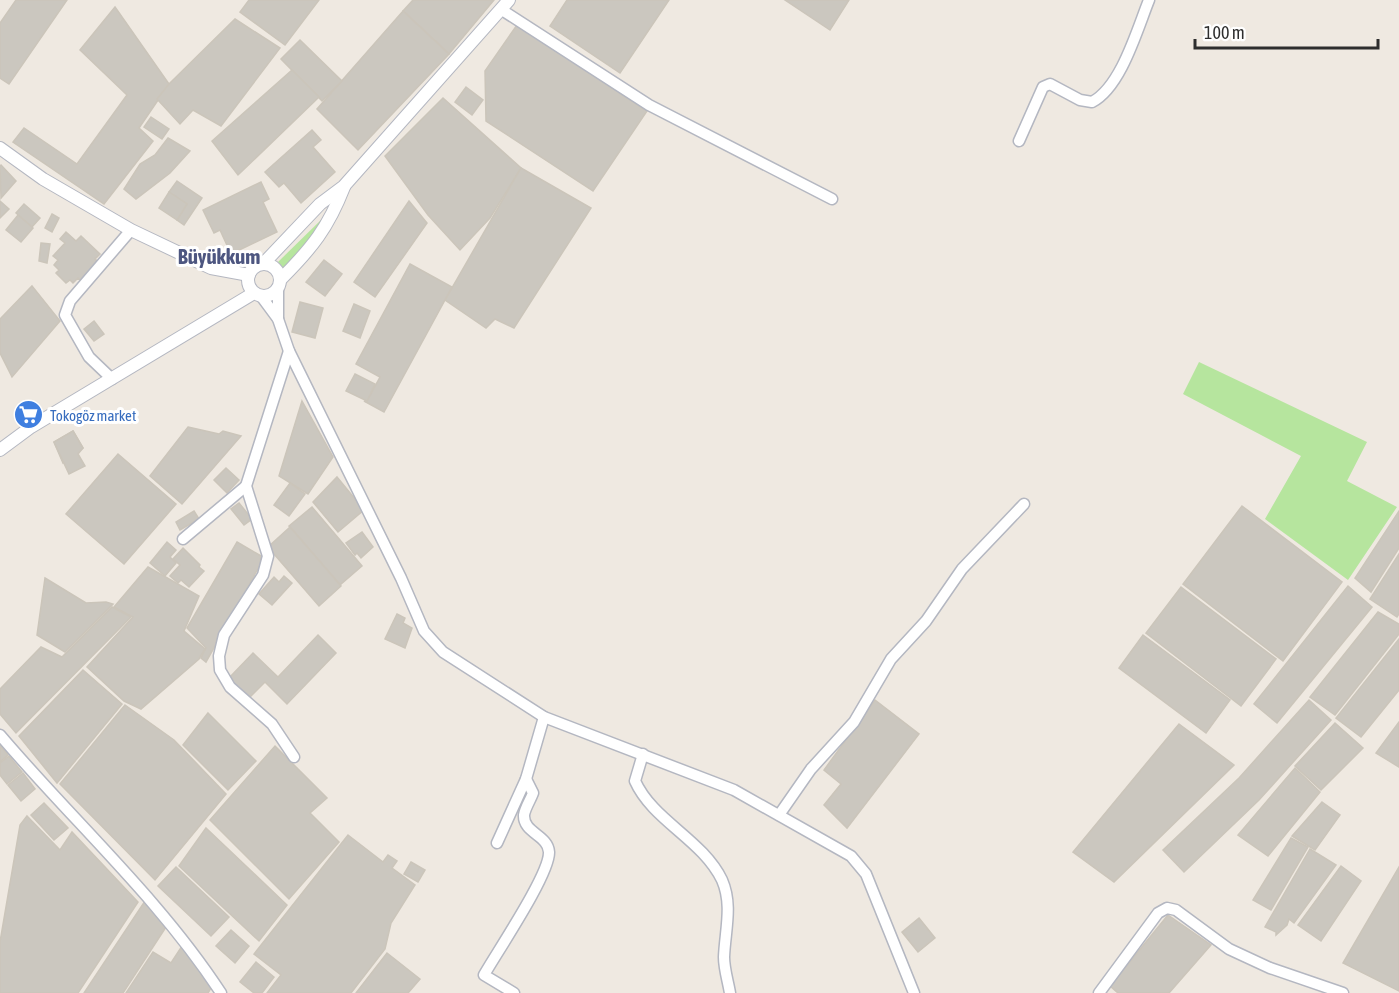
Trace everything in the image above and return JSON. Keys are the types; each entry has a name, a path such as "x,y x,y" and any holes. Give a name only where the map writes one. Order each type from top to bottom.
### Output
{"street":[{"path":"1019,141 1043,87 1050,84 1080,100 1092,102 1103,96 1116,77 1149,0"},
{"path":"278,319 249,285 249,275 254,267 263,264 320,204 344,186 505,5 649,105 832,199"},
{"path":"0,148 43,179 130,230 211,268 249,275"},
{"path":"1,446 112,380 196,326 257,294 272,295 279,283 309,251 332,218 344,186"},
{"path":"112,380 89,357 65,315 70,301 130,230"},
{"path":"263,264 277,269 278,319 289,351 401,578 424,632 443,652 544,717 734,790 851,856 866,874 914,993"},
{"path":"183,539 246,486 289,351"},
{"path":"246,486 268,556 263,575 224,635 219,656 220,670 230,687 272,724 294,757"},
{"path":"779,814 811,769 854,722 891,659 926,621 962,569 1024,504"},
{"path":"497,843 526,779 544,717"},
{"path":"0,735 48,792 154,905 202,965 221,993"},
{"path":"643,754 635,781 643,799 685,834 722,880 729,907 724,959 730,993"},
{"path":"514,993 484,975 537,883 549,853 546,842 528,827 524,816 533,793 526,779"},
{"path":"1099,993 1158,913 1167,908 1176,910 1229,949 1270,968 1343,993"}],"green space":[{"path":"323,218 306,247 284,269 278,262"},
{"path":"1199,362 1367,442 1347,481 1397,507 1348,580 1265,519 1301,456 1183,394"}],"building":[{"path":"16,0 67,0 9,84 0,78 0,23"},
{"path":"249,0 319,0 285,45 240,12"},
{"path":"413,0 494,0 449,54 403,11"},
{"path":"567,0 669,0 620,73 550,26"},
{"path":"785,0 849,0 830,30"},
{"path":"115,7 169,84 139,128 153,141 104,204 13,142 24,128 77,164 127,95 80,50"},
{"path":"403,11 449,54 358,150 317,109"},
{"path":"235,19 280,48 221,126 193,110 180,124 157,99 169,84"},
{"path":"517,25 647,111 593,191 486,121 485,71"},
{"path":"300,40 342,81 322,101 281,59"},
{"path":"292,70 319,97 238,175 212,141"},
{"path":"466,87 483,100 472,115 455,102"},
{"path":"443,98 521,168 490,218 460,250 428,215 385,156"},
{"path":"151,117 169,129 162,139 144,127"},
{"path":"312,130 321,140 313,147 335,172 301,203 284,183 279,187 265,172"},
{"path":"168,138 190,151 170,173 136,199 124,189 140,164 155,155"},
{"path":"0,166 16,181 1,198"},
{"path":"521,168 591,208 514,328 495,319 486,328 445,300"},
{"path":"177,181 202,198 184,225 177,220 187,204 169,192"},
{"path":"261,182 269,199 263,202 277,232 231,254 220,230 214,233 203,210"},
{"path":"169,192 187,204 177,220 159,208"},
{"path":"0,201 9,209 0,218"},
{"path":"409,201 427,223 375,297 354,282"},
{"path":"24,204 40,218 32,227 16,213"},
{"path":"52,214 59,218 52,232 45,228"},
{"path":"18,215 33,228 21,242 6,230"},
{"path":"66,232 76,241 81,236 100,254 95,259 100,263 83,283 78,278 73,283 70,280 66,283 56,273 59,270 54,265 58,260 53,256 65,243 60,239"},
{"path":"41,243 50,244 47,263 39,261"},
{"path":"324,260 342,274 325,296 306,282"},
{"path":"410,264 452,287 384,412 364,401 367,401 380,377 356,364"},
{"path":"32,286 60,321 12,377 0,353 0,319"},
{"path":"300,302 323,308 315,338 292,332"},
{"path":"354,304 370,311 360,338 343,331"},
{"path":"94,321 104,334 94,341 84,329"},
{"path":"355,374 375,384 367,401 346,391"},
{"path":"302,401 333,457 308,494 279,476"},
{"path":"188,427 219,434 223,431 241,436 182,504 150,476"},
{"path":"73,431 83,448 63,463 54,442"},
{"path":"73,431 83,448 78,454 85,466 69,474 54,442"},
{"path":"118,454 176,504 124,564 66,514"},
{"path":"226,468 239,480 227,493 214,480"},
{"path":"337,477 364,510 338,532 313,502"},
{"path":"290,483 305,494 289,516 274,505"},
{"path":"239,503 252,519 244,525 231,509"},
{"path":"1242,506 1342,582 1283,661 1183,584"},
{"path":"312,507 362,566 340,585 289,526"},
{"path":"194,511 199,519 180,530 176,522"},
{"path":"1399,511 1399,548 1371,592 1355,578"},
{"path":"290,527 341,586 319,606 268,547"},
{"path":"362,532 373,547 361,558 357,553 355,555 346,543"},
{"path":"167,542 176,550 170,557 176,563 165,576 150,563"},
{"path":"237,542 261,556 260,565 206,662 201,658 206,648 187,628"},
{"path":"183,548 204,571 189,587 181,580 178,583 170,576 180,565 173,559"},
{"path":"1399,554 1399,614 1397,617 1370,599"},
{"path":"148,567 199,596 184,631 205,649 199,659 141,709 124,701 87,667 133,617 114,607"},
{"path":"284,576 292,583 272,605 259,594 274,577 279,582"},
{"path":"45,578 86,603 113,604 65,652 37,635"},
{"path":"1348,586 1372,607 1277,723 1254,704"},
{"path":"1181,587 1276,659 1241,706 1146,633"},
{"path":"112,607 131,617 16,733 0,714 0,689 41,647 62,657"},
{"path":"1378,612 1399,624 1399,634 1335,715 1310,697"},
{"path":"397,614 405,618 403,623 412,628 405,648 385,639"},
{"path":"318,635 336,653 287,704 265,682 249,698 229,678 253,653 278,677"},
{"path":"1143,635 1230,700 1206,733 1119,668"},
{"path":"1399,639 1399,690 1361,737 1336,718"},
{"path":"83,670 122,704 57,783 19,736"},
{"path":"875,700 919,734 847,828 824,805 841,784 824,770"},
{"path":"1309,700 1331,720 1259,800 1184,872 1163,850 1239,778"},
{"path":"125,705 174,740 226,794 155,880 60,784"},
{"path":"208,713 256,761 228,790 183,745"},
{"path":"1399,722 1399,767 1376,753"},
{"path":"1335,723 1363,748 1321,790 1295,766"},
{"path":"1179,724 1234,765 1114,882 1073,852"},
{"path":"0,745 8,755 0,762"},
{"path":"275,746 327,798 310,813 339,842 289,899 210,820"},
{"path":"9,756 22,772 7,784 0,775 0,763"},
{"path":"1295,768 1320,792 1268,856 1238,835"},
{"path":"23,773 35,789 21,801 8,785"},
{"path":"1322,802 1340,815 1315,850 1292,836"},
{"path":"44,803 68,828 54,840 31,815"},
{"path":"27,816 60,850 72,832 138,902 78,993 0,993 0,942 20,825"},
{"path":"206,828 287,905 259,941 179,866"},
{"path":"348,835 383,862 388,855 397,861 392,868 415,885 391,923 385,949 351,993 267,993 281,975 254,954"},
{"path":"1291,838 1308,847 1271,910 1253,900"},
{"path":"1310,849 1336,865 1294,923 1289,919 1287,925 1276,935 1276,932 1265,927"},
{"path":"411,862 425,870 418,882 404,874"},
{"path":"1341,866 1361,881 1321,941 1298,925"},
{"path":"176,867 229,917 211,936 158,886"},
{"path":"1399,867 1399,991 1343,963"},
{"path":"145,901 166,927 123,993 84,993"},
{"path":"1168,915 1211,945 1169,993 1118,993 1110,986"},
{"path":"919,918 935,938 918,952 902,932"},
{"path":"231,930 249,946 235,963 216,946"},
{"path":"182,946 212,986 208,993 126,993 153,952 171,963"},
{"path":"387,953 420,979 408,993 356,993"},
{"path":"256,962 274,977 262,993 254,993 240,982"}],"place":[{"name":"Tokogöz market","path":"29,415"}],"district":[{"name":"Büyükkum","path":"219,256"}]}
